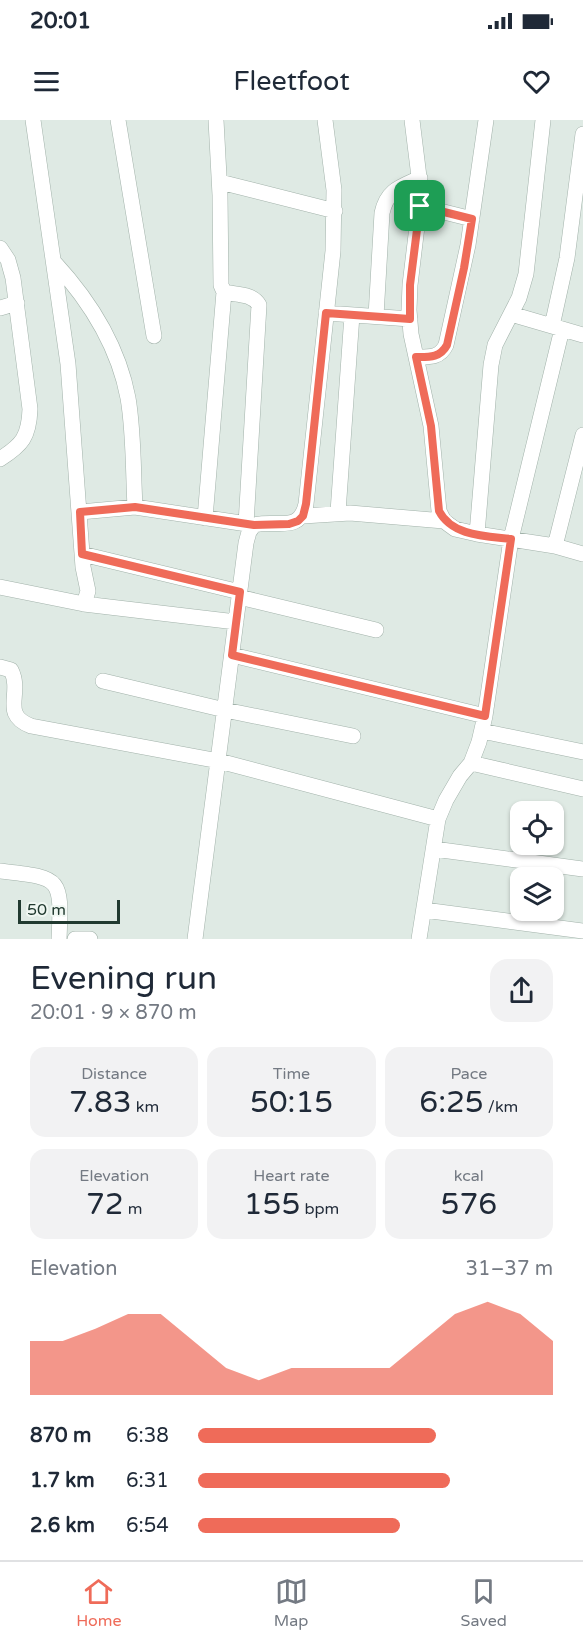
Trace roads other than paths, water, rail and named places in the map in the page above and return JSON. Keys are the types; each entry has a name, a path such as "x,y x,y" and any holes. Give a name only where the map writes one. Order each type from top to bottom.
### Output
{"street":[{"path":"33,120 68,364 82,567 88,591 84,604"},
{"path":"118,120 154,336"},
{"path":"206,518 224,292 220,277 220,182 216,120"},
{"path":"80,512 135,507 250,525 289,524 298,521 303,516 335,211 325,120"},
{"path":"413,120 420,178 420,206 410,285 410,319 431,426 439,511 444,521 455,529 555,546 583,554"},
{"path":"416,357 437,356 447,345 464,268 486,120"},
{"path":"477,534 491,365 495,345 519,298 530,248 543,120"},
{"path":"419,939 438,819 460,776 471,763 483,724 511,539 557,328 583,134"},
{"path":"376,316 384,201 392,192 420,178"},
{"path":"220,182 335,211"},
{"path":"420,206 472,219"},
{"path":"0,248 8,260 17,303 30,422 21,444 0,459"},
{"path":"54,262 86,300 113,349 120,368 131,422 135,507"},
{"path":"195,939 250,525 259,305 249,296 224,292"},
{"path":"0,308 17,303"},
{"path":"326,313 410,319"},
{"path":"511,314 583,335"},
{"path":"338,512 352,315"},
{"path":"555,546 583,435"},
{"path":"303,516 338,512 444,521"},
{"path":"82,554 376,630"},
{"path":"0,587 84,604 236,622"},
{"path":"232,655 583,752"},
{"path":"0,667 11,670 15,679 14,714 19,721 31,726 219,761 438,819"},
{"path":"103,681 225,710 353,736"},
{"path":"471,763 583,789"},
{"path":"434,849 583,869"},
{"path":"0,871 36,876 56,885 60,895 61,911 59,939"},
{"path":"424,910 583,931"},
{"path":"75,939 90,939"}]}
